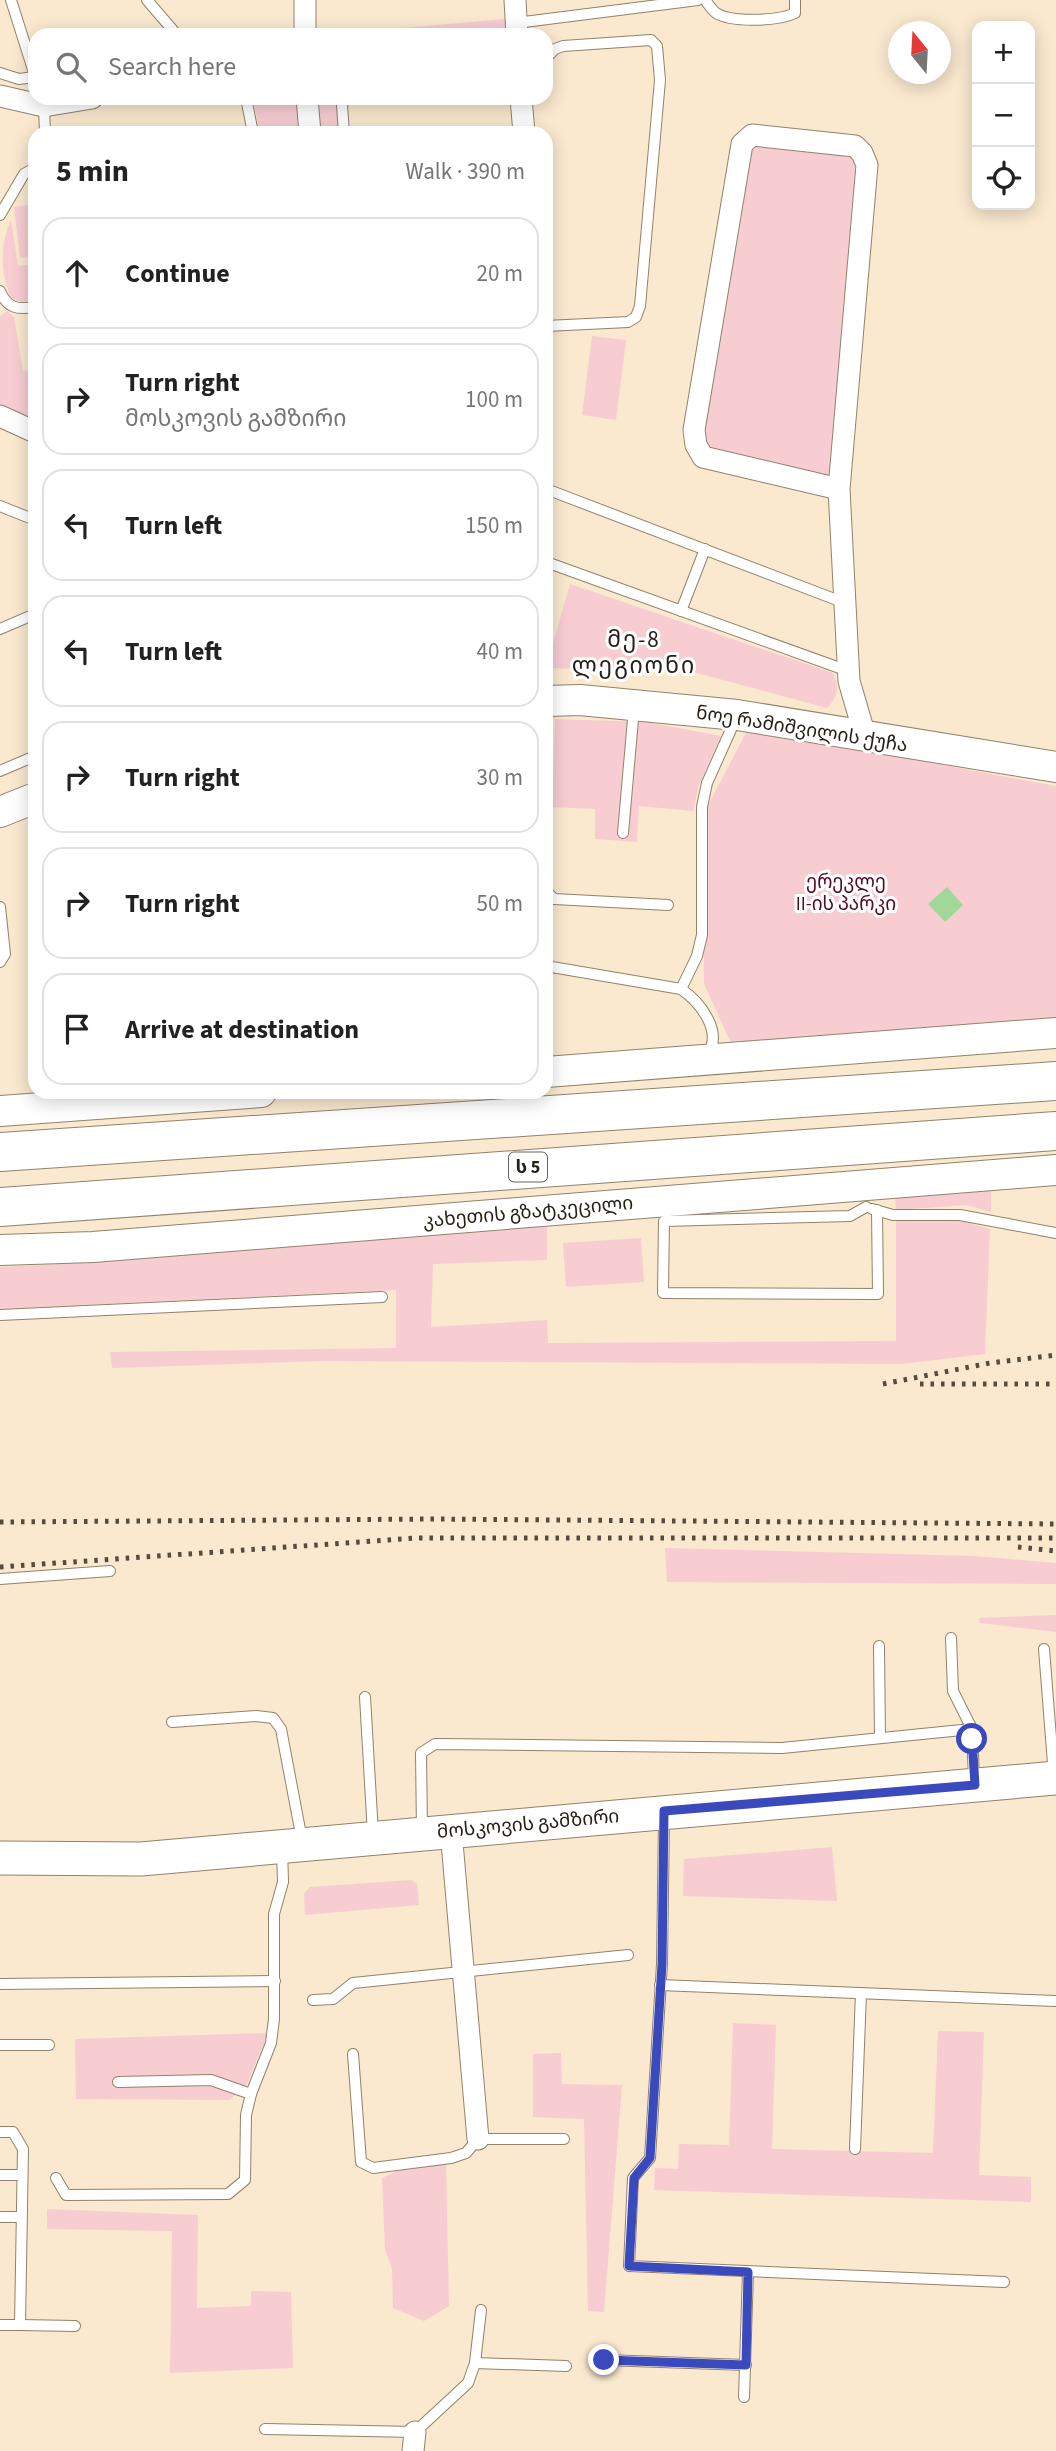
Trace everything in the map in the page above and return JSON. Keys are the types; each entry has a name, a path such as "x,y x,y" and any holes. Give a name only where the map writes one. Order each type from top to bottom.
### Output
{"highway":[{"path":"0,1152 1056,1081"},
{"name":"ს 5","path":"0,1207 1056,1131"}],"main road":[{"name":"მოსკოვის გამზირი","path":"0,1858 141,1859 1055,1778"}],"street":[{"path":"303,28 305,0"},
{"path":"515,0 517,28"},
{"path":"0,96 28,102"},
{"path":"40,105 50,105"},
{"path":"308,105 309,126"},
{"path":"522,105 523,126"},
{"path":"839,489 703,457 696,445 694,430 741,145 752,135 855,146 862,153 867,165 839,489 848,671 855,710 865,736"},
{"path":"0,416 28,429"},
{"name":"ნოე რამიშვილის ქუჩა","path":"553,701 635,705 737,715 1056,767"},
{"path":"0,813 28,801"},
{"path":"553,1071 1056,1033"},
{"path":"0,1111 159,1099"},
{"name":"კახეთის გზატკეცილი","path":"0,1250 93,1247 866,1201 1056,1170"},
{"path":"437,1832 462,1970 478,2138"}],"lane":[{"path":"11,0 28,54"},
{"path":"147,0 171,28"},
{"path":"523,28 698,0"},
{"path":"705,0 718,14 728,18 781,19 795,13 795,0"},
{"path":"553,51 564,46 651,40 659,57 660,93 640,306 636,317 628,322 553,326"},
{"path":"0,73 19,79 28,77"},
{"path":"247,105 252,126"},
{"path":"342,105 344,126"},
{"path":"44,106 45,126"},
{"path":"0,215 24,174 28,172"},
{"path":"0,291 5,302 11,307 28,307"},
{"path":"553,492 845,603"},
{"path":"0,506 28,517"},
{"path":"681,611 705,549"},
{"path":"553,565 848,671"},
{"path":"0,629 28,617"},
{"path":"624,833 635,705"},
{"path":"681,989 697,956 702,935 702,807 707,783 737,715"},
{"path":"0,771 28,760"},
{"path":"553,898 668,905"},
{"path":"0,907 5,954 0,962"},
{"path":"553,968 681,989 695,999 706,1012 712,1032 710,1053 704,1059"},
{"path":"866,1201 878,1294 663,1293 664,1221 850,1216 866,1201"},
{"path":"866,1201 893,1215 960,1215 1056,1233"},
{"path":"0,1315 382,1297"},
{"path":"0,1579 110,1571"},
{"path":"951,1638 953,1691 972,1729 975,1785"},
{"path":"879,1646 880,1738"},
{"path":"1044,1649 1055,1778"},
{"path":"365,1697 373,1838"},
{"path":"56,2178 66,2195 228,2194 245,2180 246,2115 251,2094 271,2043 275,1981 274,1914 300,1814 281,1729 273,1718 256,1716 172,1722"},
{"path":"437,1832 421,1753 435,1744 782,1748 972,1729"},
{"path":"664,1811 660,1985 650,2158 634,2178 629,2266 1004,2282"},
{"path":"313,2000 333,1998 352,1983 628,1955"},
{"path":"0,1984 275,1981"},
{"path":"660,1985 1056,2001"},
{"path":"855,2149 861,1993"},
{"path":"0,2045 48,2045"},
{"path":"353,2054 361,2162 373,2168 451,2158 466,2153 478,2138 564,2139"},
{"path":"118,2082 211,2080 251,2094"},
{"path":"0,2132 13,2132 23,2149 20,2325"},
{"path":"0,2175 22,2175"},
{"path":"0,2217 21,2217"},
{"path":"744,2397 748,2272"},
{"path":"265,2429 414,2442 468,2383 475,2364 481,2310"},
{"path":"0,2325 75,2326"},
{"path":"604,2360 746,2365"},
{"path":"475,2364 566,2366"}],"green space":[{"path":"505,19 507,28 403,28"},
{"path":"254,105 301,105 302,126 259,126"},
{"path":"315,105 338,105 338,126 317,126"},
{"path":"755,145 851,154 857,158 834,478 707,448 703,420 751,148"},
{"path":"28,205 28,257 20,258 14,207"},
{"path":"11,220 18,266 28,265 28,301 21,302 11,298 7,288 3,249"},
{"path":"7,311 14,317 23,371 28,370 28,420 0,407 0,316"},
{"path":"592,336 626,340 616,420 582,415"},
{"path":"570,584 833,673 837,684 836,696 827,708 693,672 553,668 553,644"},
{"path":"555,719 646,722 721,736 699,785 693,811 639,806 637,842 595,839 595,809 553,807"},
{"name":"ერეკლე II-ის პარკი","path":"748,729 1056,786 1056,1019 731,1043 704,984 704,813"},
{"path":"991,1184 991,1212 966,1205 896,1210 895,1196"},
{"path":"896,1219 962,1221 990,1229 985,1354 901,1364 323,1361 112,1368 110,1352 396,1348 396,1290 0,1309 0,1267 547,1220 547,1260 433,1264 431,1327 547,1320 548,1343 896,1341"},
{"path":"641,1238 644,1282 566,1287 563,1243"},
{"path":"665,1548 974,1556 1056,1563 1056,1584 667,1582"},
{"path":"1056,1615 1056,1632 980,1623 979,1618"},
{"path":"832,1847 837,1901 683,1896 684,1859"},
{"path":"411,1880 417,1884 419,1905 305,1915 304,1894 310,1887"},
{"path":"733,2023 776,2025 772,2149 933,2153 938,2031 984,2032 979,2175 1031,2177 1031,2202 654,2190 655,2168 678,2169 679,2144 729,2145"},
{"path":"268,2033 247,2084 230,2100 76,2099 75,2039"},
{"path":"561,2053 562,2084 622,2085 604,2312 588,2311 584,2119 533,2117 533,2054"},
{"path":"446,2164 449,2306 424,2321 393,2308 392,2269 385,2249 382,2178 397,2171"},
{"path":"47,2209 198,2215 197,2308 251,2306 251,2291 291,2292 293,2368 170,2373 172,2231 47,2229"}],"shaded area":[{"path":"947,887 963,905 945,922 928,904"}],"railway":[{"path":"883,1384 990,1363 1056,1355"},
{"path":"920,1384 1056,1384"},
{"path":"0,1522 432,1519 1056,1524"},
{"path":"0,1567 417,1538 1056,1538"},
{"path":"1018,1547 1056,1551"}],"district":[{"name":"მე-8 ლეგიონი","path":"634,652"}],"route":[{"path":"604,2360 746,2365 748,2272 629,2266 634,2178 650,2158 662,1964 664,1811 975,1785 972,1739"}]}
